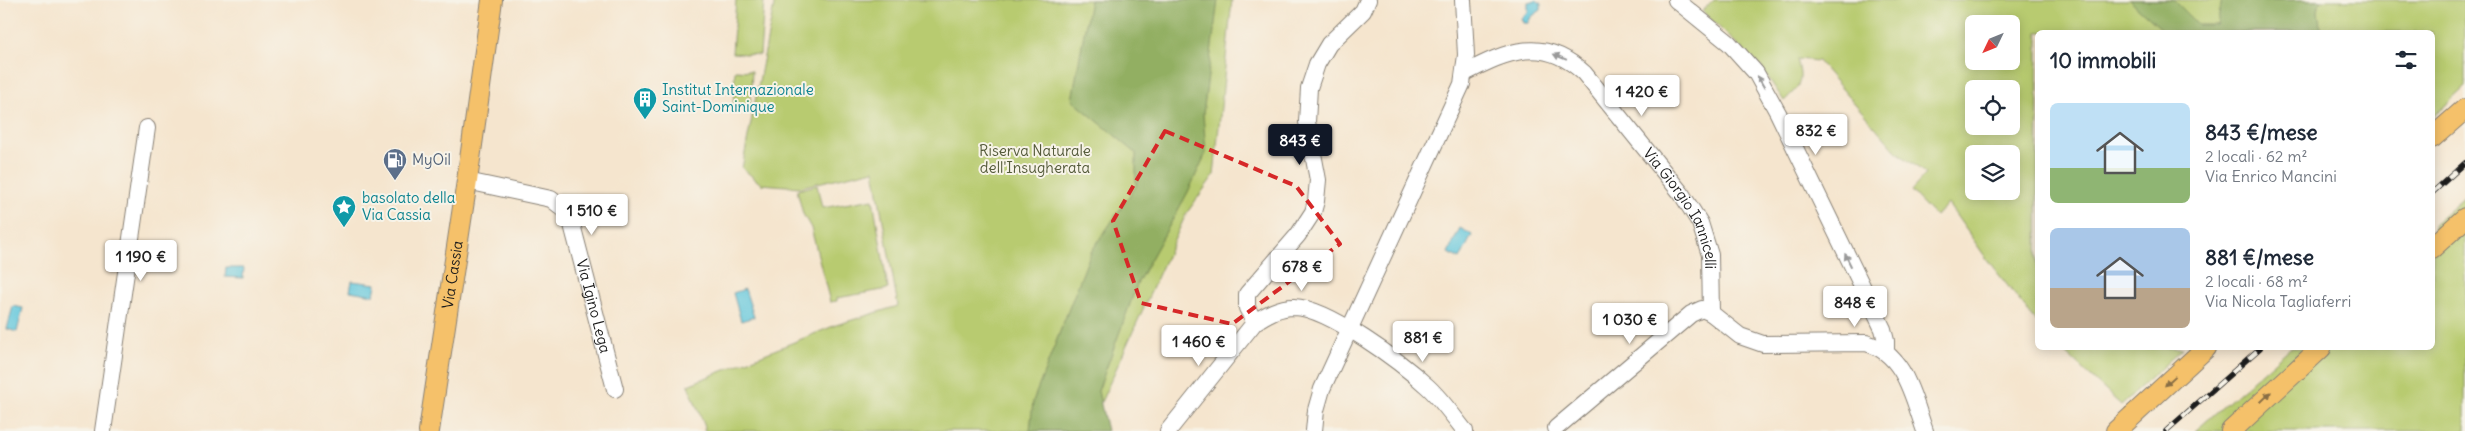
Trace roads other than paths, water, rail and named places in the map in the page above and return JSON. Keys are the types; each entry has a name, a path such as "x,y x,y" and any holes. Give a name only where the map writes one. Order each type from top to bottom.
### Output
{"main road":[{"name":"Via Cassia","path":"429,431 492,0"},
{"path":"2435,135 2465,109"},
{"path":"2435,245 2465,218"},
{"path":"2116,431 2204,350"},
{"path":"2231,431 2319,350"}],"street":[{"path":"1255,322 1247,308 1247,294 1302,230 1315,206 1318,180 1306,108 1313,74 1329,44 1363,11 1368,0"},
{"path":"1314,431 1320,395 1348,330 1458,95 1465,73 1466,46 1463,0"},
{"path":"1676,0 1729,43 1756,73 1778,113 1882,329 1886,338 1886,352"},
{"name":"Via Giorgio Iannicelli","path":"1465,73 1499,55 1526,50 1558,56 1571,62 1584,73 1634,132 1698,218 1710,255 1711,313"},
{"path":"103,431 147,128"},
{"name":"Via Igino Lega","path":"467,181 551,199 569,213 615,388"},
{"path":"1168,431 1255,322 1274,311 1296,307 1318,312 1348,330 1420,380 1435,394 1465,431"},
{"path":"1554,430 1693,312 1702,309 1711,313 1740,336 1763,344 1866,344 1886,352 1903,374 1925,431"}],"water":[{"path":"1537,0 1541,4 1541,10 1531,17 1528,23 1523,23 1521,18 1528,12 1528,2"},
{"path":"1460,228 1472,235 1460,259 1448,253"},
{"path":"226,268 244,268 243,278 225,277"},
{"path":"352,281 376,284 374,295 350,291"},
{"path":"745,289 754,317 741,321 733,293"},
{"path":"13,306 23,308 17,332 7,329"}],"railway":[{"path":"2435,190 2465,163"},
{"path":"2166,431 2258,350"}],"place":[{"name":"Institut Internazionale Saint-Dominique","path":"645,120"},
{"name":"MyOil","path":"395,181"},
{"name":"basolato della Via Cassia","path":"344,228"}],"park label":[{"name":"Riserva Naturale dell'Insugherata","path":"1035,160"}]}
